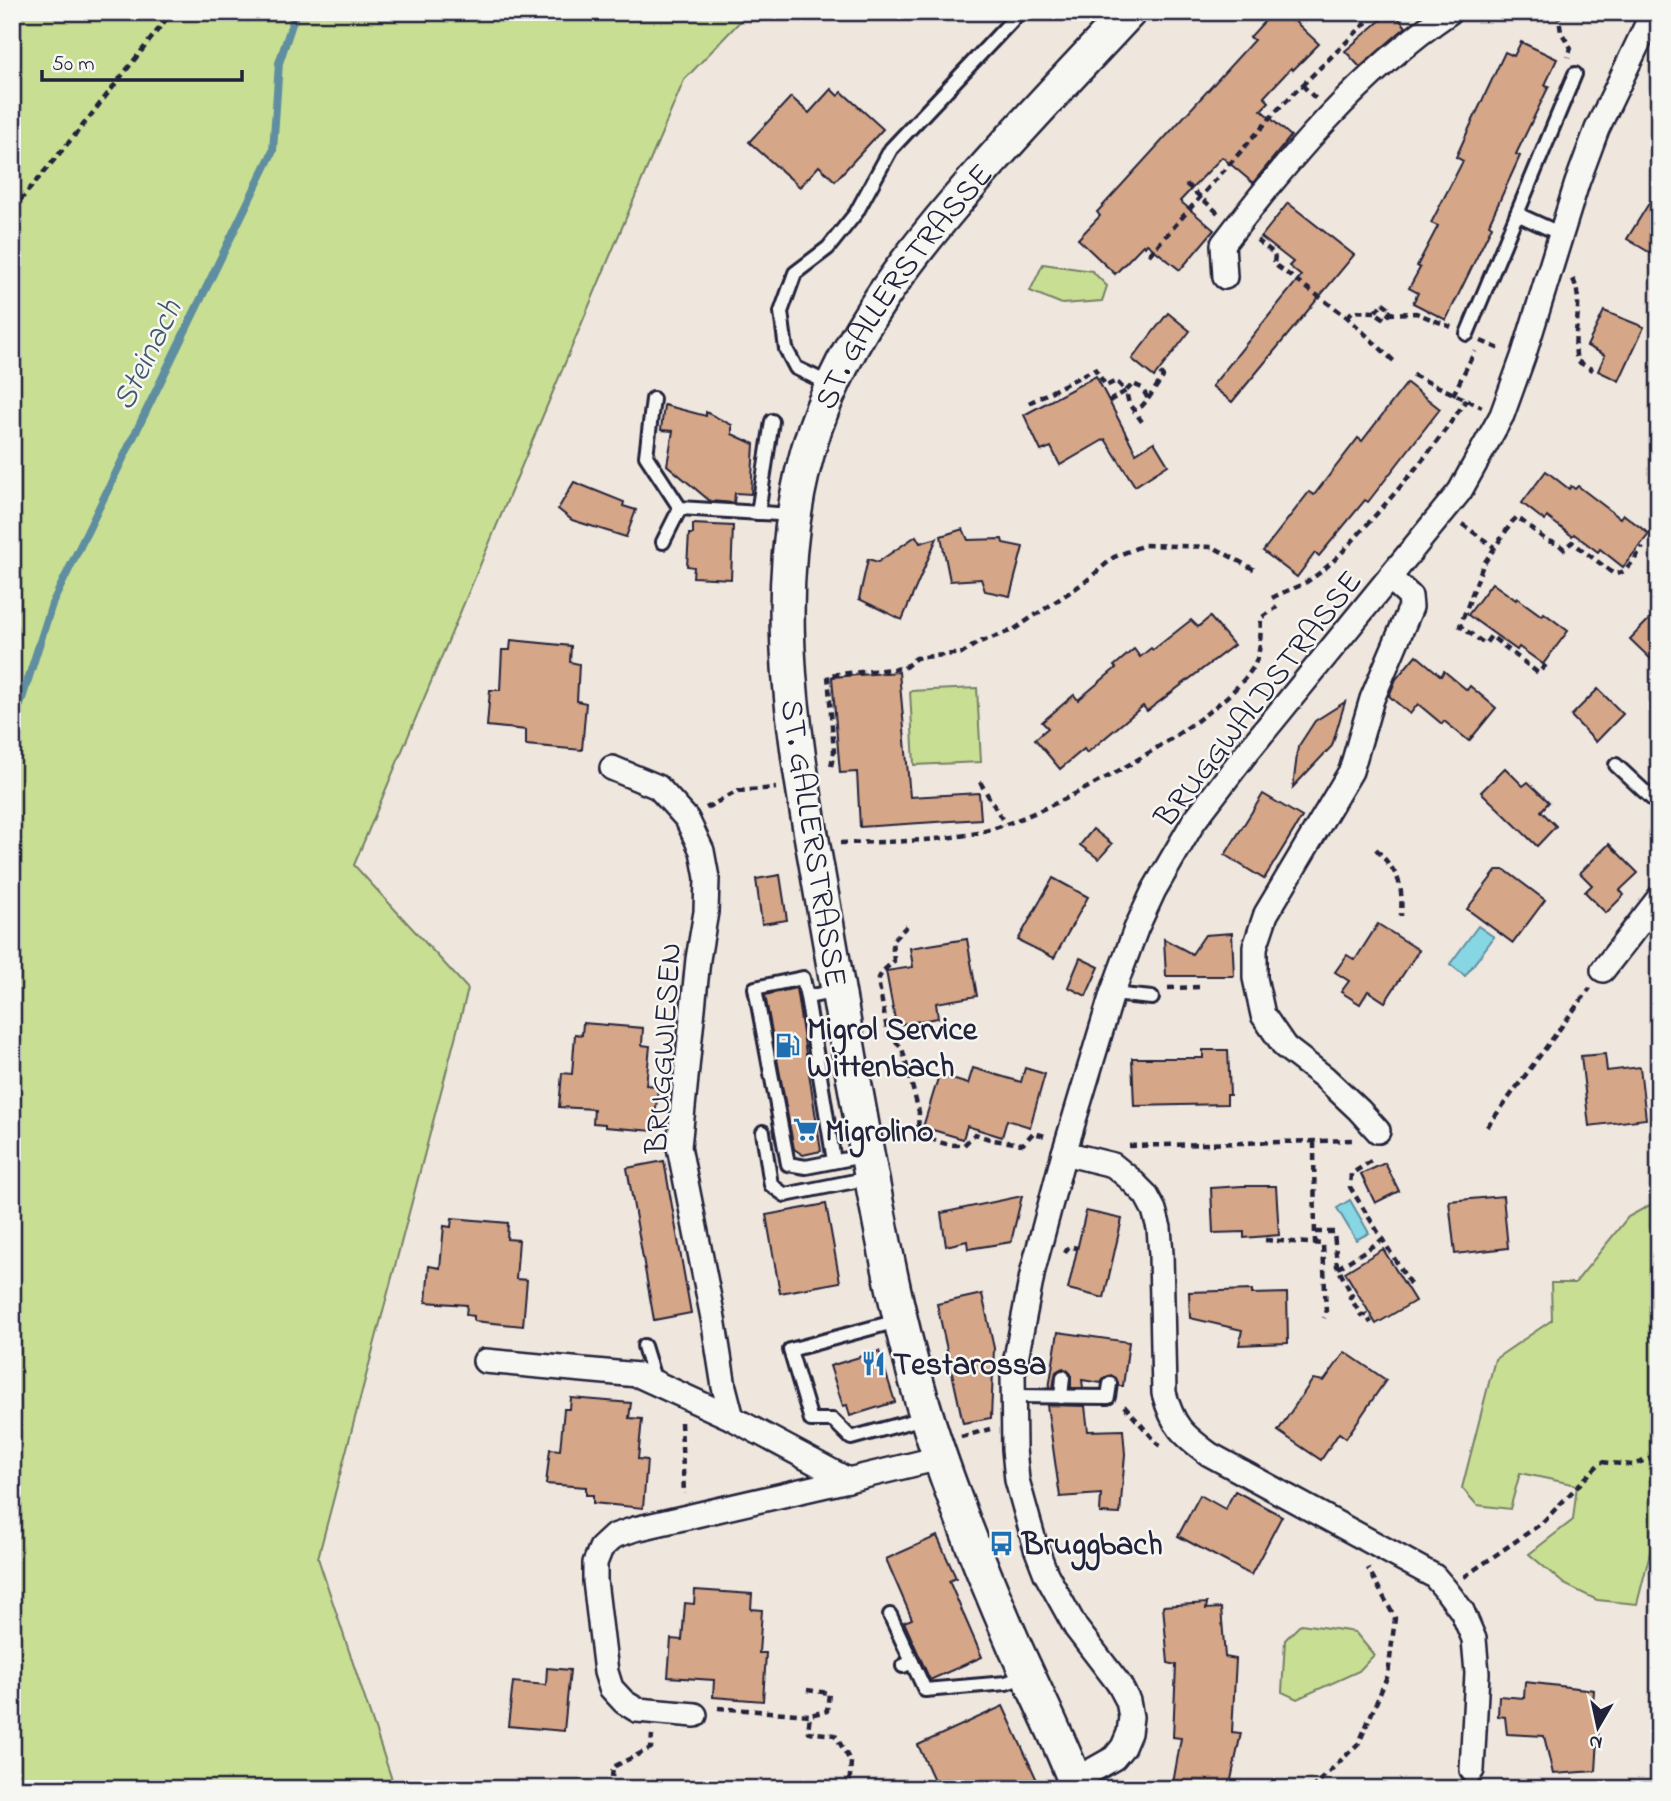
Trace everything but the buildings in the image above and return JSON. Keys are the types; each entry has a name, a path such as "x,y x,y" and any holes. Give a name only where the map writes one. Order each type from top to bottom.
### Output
{"main road":[{"name":"ST. GALLERSTRASSE","path":"1077,1784 987,1578 949,1448 927,1417 901,1320 870,1166 822,994 803,792 787,662 786,609 793,515 815,429 832,386 874,307 917,246 1005,144 1129,12"}],"street":[{"path":"1225,277 1223,244 1268,186 1311,136 1365,81 1422,31 1450,12"},
{"name":"BRUGGWALDSTRASSE","path":"1077,1784 1114,1758 1126,1740 1131,1717 1128,1701 1119,1684 1076,1628 1035,1548 1017,1480 1013,1374 1027,1297 1063,1153 1112,993 1154,890 1194,821 1460,491 1502,415 1597,129 1653,12"},
{"path":"1368,1136 1324,1077 1285,1047 1263,1015 1255,978 1255,947 1266,914 1351,771 1372,699 1411,607 1410,596 1390,578"},
{"name":"BRUGGWIESEN","path":"612,768 658,787 687,819 702,851 707,878 706,912 698,959 679,1147 732,1418"},
{"path":"1603,970 1659,898"},
{"path":"1063,1153 1113,1165 1146,1195 1154,1210 1159,1228 1161,1254 1164,1393 1170,1414 1184,1436 1209,1454 1434,1576 1462,1611 1474,1639 1477,1673 1471,1779"},
{"path":"485,1361 638,1375 732,1418 848,1480"},
{"path":"695,1715 637,1710 624,1702 611,1688 606,1672 595,1581 595,1563 601,1548 614,1536 635,1529 848,1480 949,1448"}],"lane":[{"path":"832,386 796,368 786,349 781,312 795,274 828,248 856,213 891,149 1020,12"},
{"path":"1466,334 1575,74"},
{"path":"1517,214 1561,234"},
{"path":"653,399 646,456 680,508"},
{"path":"758,513 772,421"},
{"path":"680,508 793,515"},
{"path":"663,542 680,508"},
{"path":"1616,765 1659,805"},
{"path":"834,1161 822,994 803,978 755,988 788,1164 806,1167 834,1161 870,1166"},
{"path":"1112,993 1153,998"},
{"path":"763,1132 771,1185 785,1195 870,1166"},
{"path":"901,1320 790,1350 811,1420 832,1420 851,1438 927,1417"},
{"path":"644,1346 655,1382"},
{"path":"1061,1397 1063,1377"},
{"path":"1013,1396 1108,1397 1110,1384"},
{"path":"890,1615 907,1664 925,1690 1006,1683 1028,1675"}],"path":[{"path":"12,210 172,12"},
{"path":"1149,255 1280,107 1377,12"},
{"path":"1558,12 1561,32 1571,48"},
{"path":"1186,184 1226,221"},
{"path":"1248,233 1275,254 1274,264 1347,317 1397,364"},
{"path":"1566,275 1574,279 1578,293 1575,351 1577,361 1593,370"},
{"path":"1347,317 1353,311 1375,312 1385,319 1392,310 1383,303 1375,312"},
{"path":"1388,314 1416,313 1466,334"},
{"path":"1453,395 1481,341 1508,353"},
{"path":"1029,403 1095,369 1106,386 1116,381 1126,391 1143,423"},
{"path":"1134,410 1142,406 1163,377 1158,371"},
{"path":"1413,375 1502,415"},
{"path":"1109,401 1133,384 1142,388 1148,399"},
{"path":"1272,598 1307,582 1327,567 1412,474 1466,400"},
{"path":"1546,665 1538,673 1491,636 1485,644 1460,626 1480,573 1494,547 1517,517 1548,541 1557,543 1564,549 1572,542 1614,573 1625,571 1643,547"},
{"path":"1459,522 1494,547"},
{"path":"829,777 834,752 828,675 904,668 916,658 964,653 977,643 1013,630 1085,582 1114,557 1144,545 1213,547 1255,570"},
{"path":"837,843 923,841 974,834 1062,801 1083,790 1177,734 1223,700 1253,668 1260,648 1261,618 1278,607"},
{"path":"980,782 1005,824"},
{"path":"687,819 738,790 780,788"},
{"path":"1376,849 1400,880 1401,916"},
{"path":"907,926 892,941 894,961 878,980 888,1034 902,1048 919,1112 918,1132 937,1143 949,1146 964,1145 975,1134 992,1140 1023,1144 1033,1133"},
{"path":"1487,1127 1603,970"},
{"path":"1139,1146 1314,1142 1368,1136"},
{"path":"1314,1142 1315,1243"},
{"path":"1371,1161 1351,1174 1349,1180 1353,1193 1412,1287"},
{"path":"1315,1232 1334,1232 1338,1268 1352,1295 1350,1297 1361,1315 1366,1315 1371,1323"},
{"path":"1265,1240 1323,1244 1324,1318"},
{"path":"1338,1268 1382,1240"},
{"path":"680,1419 684,1505"},
{"path":"949,1448 980,1430"},
{"path":"1446,1590 1542,1523 1601,1462 1633,1465 1659,1455"},
{"path":"1311,1789 1359,1744 1388,1675 1395,1618 1368,1567 1378,1544"},
{"path":"695,1715 713,1707 810,1714 827,1711 830,1693 807,1690"},
{"path":"810,1714 808,1732 835,1735 851,1762 849,1789"},
{"path":"611,1789 613,1766 651,1748"}],"green space":[{"path":"12,12 749,12 684,80 354,865 468,989 318,1558 395,1789 12,1789"},
{"path":"1043,264 1092,271 1107,286 1102,301 1062,304 1030,291"},
{"path":"977,688 981,762 914,765 910,691"},
{"path":"1659,1200 1659,1548 1651,1549 1637,1604 1597,1600 1564,1584 1529,1554 1573,1520 1577,1485 1520,1473 1510,1509 1477,1505 1462,1488 1495,1359 1552,1320 1551,1283 1575,1283 1628,1217"},
{"path":"1301,1624 1355,1632 1374,1655 1359,1671 1297,1699 1282,1692 1285,1640"}],"water":[{"path":"1478,926 1494,937 1465,976 1450,964"},
{"path":"1350,1200 1369,1233 1356,1240 1337,1208"}],"waterway":[{"name":"Steinach","path":"12,711 20,705 52,604 273,151 279,63 296,12"}],"place":[{"name":"Migrol Service Wittenbach","path":"787,1046"},
{"name":"Migrolino","path":"805,1130"},
{"name":"Testarossa","path":"873,1363"},
{"name":"Bruggbach","path":"1002,1543"}]}
